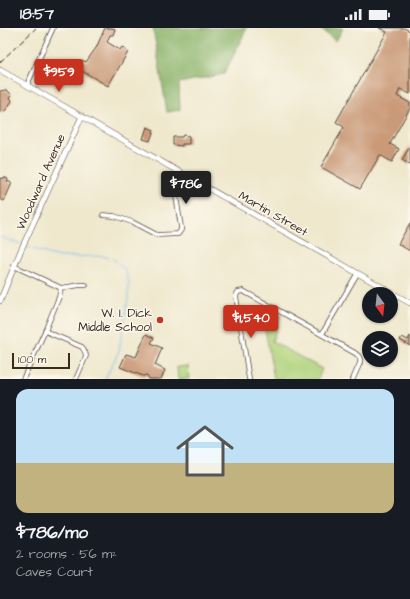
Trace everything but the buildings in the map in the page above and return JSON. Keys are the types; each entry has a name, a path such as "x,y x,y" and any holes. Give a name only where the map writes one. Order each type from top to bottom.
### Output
{"street":[{"path":"28,85 53,28"},
{"name":"Martin Street","path":"0,70 410,303"},
{"name":"Woodward Avenue","path":"0,301 21,250 82,116"},
{"path":"104,215 114,216 132,222 153,234 178,234 181,227 174,184 178,171"},
{"path":"14,266 61,288 86,285"},
{"path":"322,334 358,274"},
{"path":"23,379 45,331 59,297 61,288"},
{"path":"250,379 236,296 238,292 242,291 355,353 359,357 360,363 353,379"},
{"path":"45,331 82,347 84,350 86,356 76,379"}],"green space":[{"path":"153,28 247,28 224,74 179,83 180,110 167,112"},
{"path":"319,28 343,28 336,41"},
{"path":"261,306 281,316 272,341 322,369 318,379 274,379"},
{"path":"188,366 189,379 178,379 177,367"}],"waterway":[{"path":"0,237 21,244"},
{"path":"24,246 60,257 103,256 115,260 125,270 129,283 128,298 119,351 105,379"}],"railway":[{"path":"0,62 36,28"}],"place":[{"name":"W. I. Dick Middle School","path":"160,320"}]}
